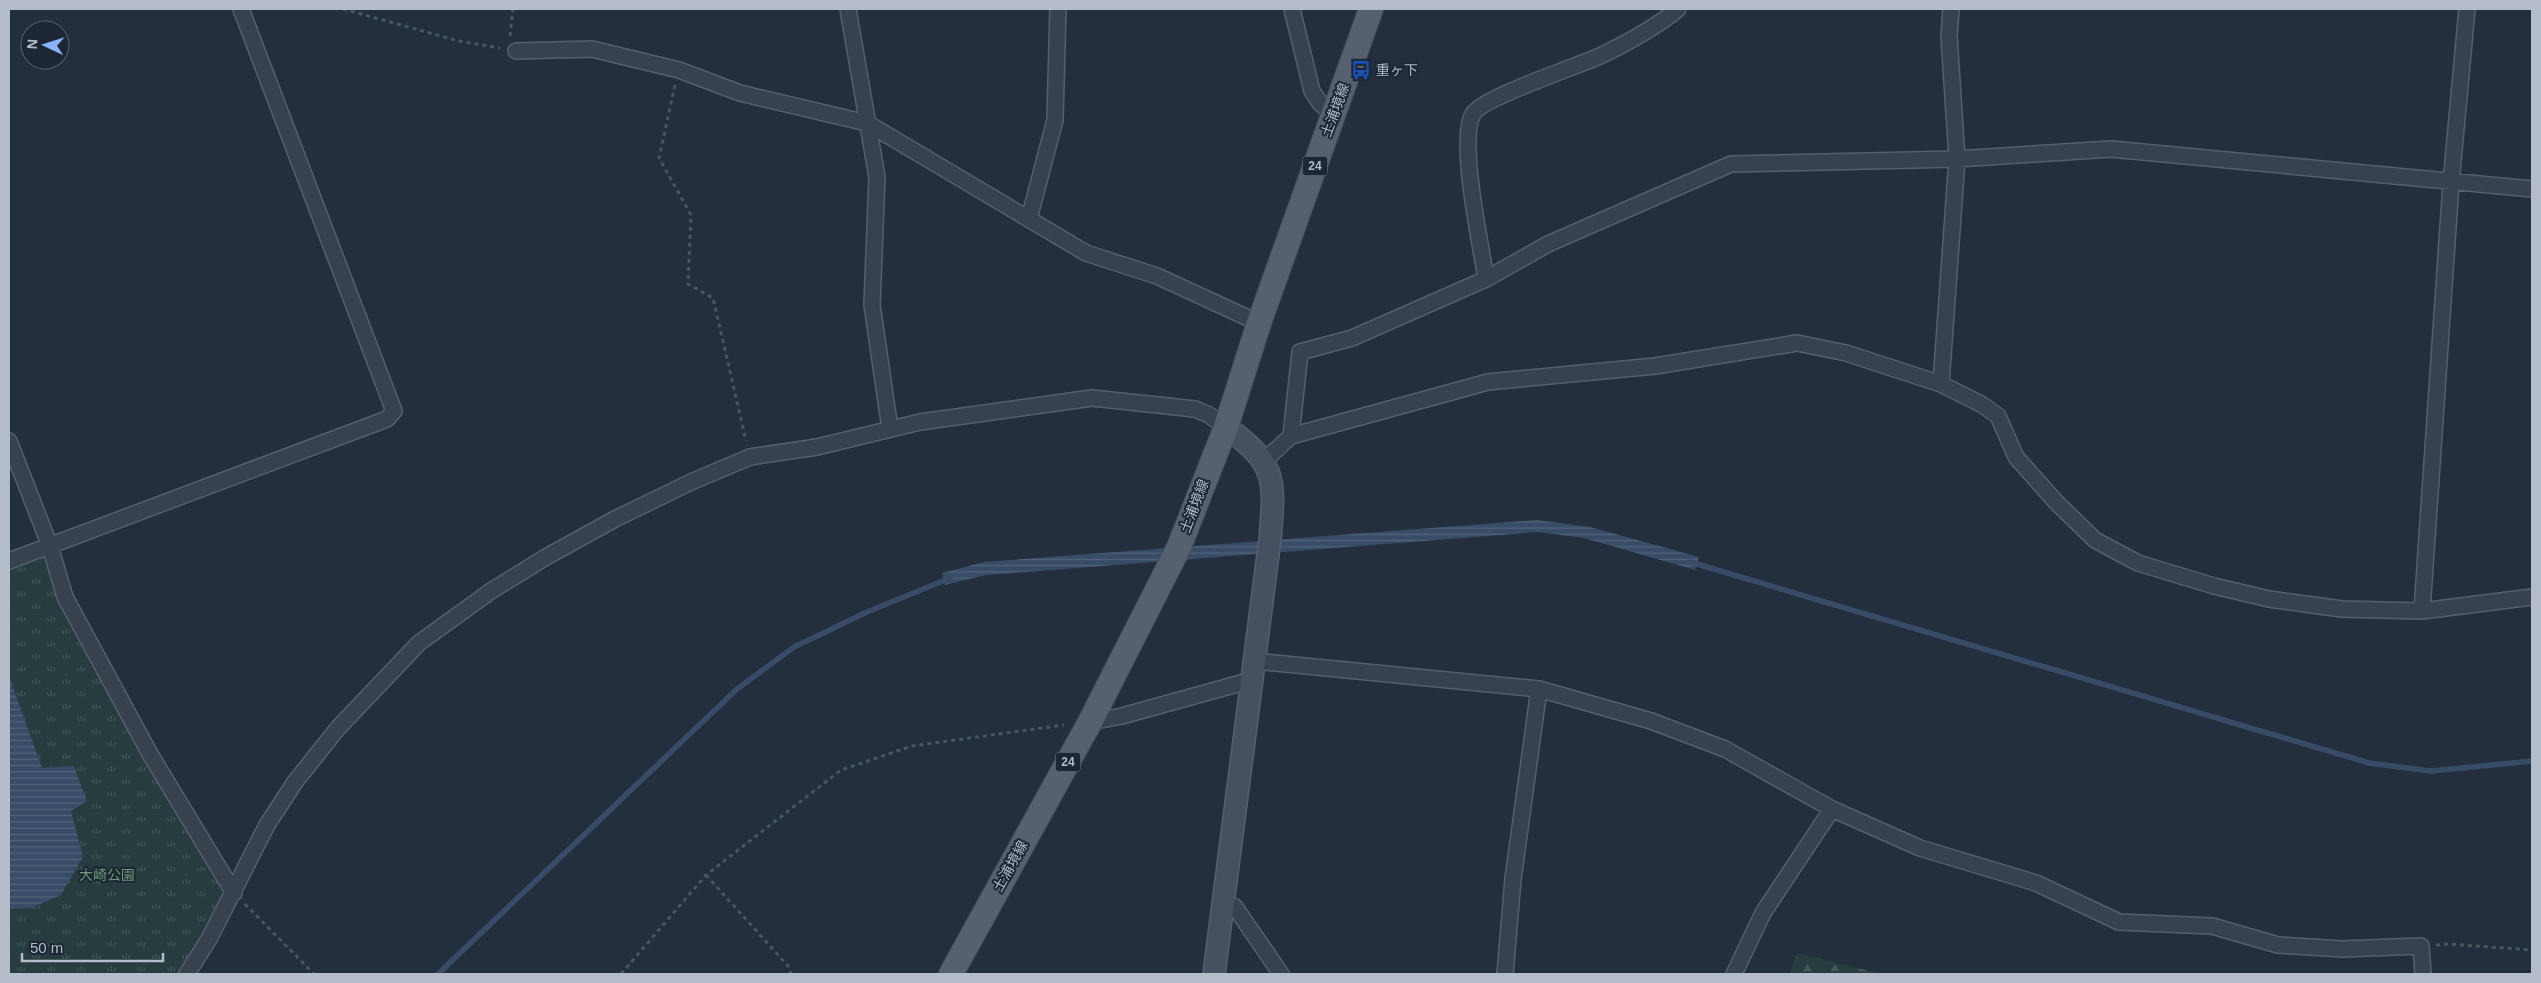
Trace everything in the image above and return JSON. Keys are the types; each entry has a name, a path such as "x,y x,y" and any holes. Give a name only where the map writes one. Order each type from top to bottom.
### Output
{"main road":[{"name":"土浦境線","path":"951,974 1090,722 1175,554 1226,427 1259,323 1371,9"}],"street":[{"path":"9,561 387,418 394,410 241,9"},
{"path":"848,9 877,177 872,305 890,429"},
{"path":"1030,219 1055,120 1058,9"},
{"path":"1292,9 1312,90 1320,103 1333,114"},
{"path":"1486,279 1468,166 1470,123 1474,112 1490,101 1601,56 1660,24 1678,9"},
{"path":"1941,384 1957,159 1949,36 1951,9"},
{"path":"2422,611 2451,183 2468,9"},
{"path":"512,50 592,49 679,70 740,93 867,123 1086,253 1157,276 1259,323"},
{"path":"1291,436 1300,352 1352,338 1486,279 1548,244 1731,164 1957,159 2110,149 2451,183 2532,189"},
{"path":"1264,461 1291,436 1488,382 1655,366 1797,343 1846,353 1941,384 1981,404 1998,416 2016,457 2056,502 2096,540 2138,563 2214,586 2269,599 2342,609 2422,611 2532,597"},
{"path":"187,974 210,939 267,825 294,782 338,728 419,643 491,591 546,557 615,519 691,482 750,458 817,447 920,422 1092,398 1195,409 1209,415 1255,450 1264,461 1271,478 1273,501 1255,661 1214,974"},
{"path":"9,441 50,546 64,597 150,754 234,892"},
{"path":"1255,661 1539,689 1651,721 1724,749 1832,809 1920,848 2036,883 2118,922 2212,926 2278,945 2342,949 2421,946 2423,974"},
{"path":"1090,722 1122,716 1240,684 1252,684"},
{"path":"1505,974 1513,879 1539,689"},
{"path":"1734,974 1764,913 1832,809"},
{"path":"1222,905 1235,906 1281,974"}],"path":[{"path":"343,9 460,41 512,50 513,9"},
{"path":"679,70 658,158 691,215 688,284 713,298 750,458"},
{"path":"621,974 706,875 841,770 912,746 1090,722"},
{"path":"706,875 788,966 791,974"},
{"path":"234,892 314,974"},
{"path":"2421,946 2448,944 2532,950"}],"green space":[{"name":"大崎公園","path":"50,546 65,597 234,893 187,974 9,974 9,561"},
{"path":"1798,953 1881,974 1789,974"}],"water":[{"path":"1537,520 1590,527 1699,557 1695,570 1584,538 1538,532 986,575 945,585 942,573 984,562"},
{"path":"9,676 42,768 74,766 87,801 71,811 83,857 61,895 31,908 9,909"}],"waterway":[{"path":"1690,562 2369,763 2431,771 2532,761"},
{"path":"438,974 737,689 794,647 867,612 950,578"}],"place":[{"name":"重ヶ下","path":"1361,70"}]}
